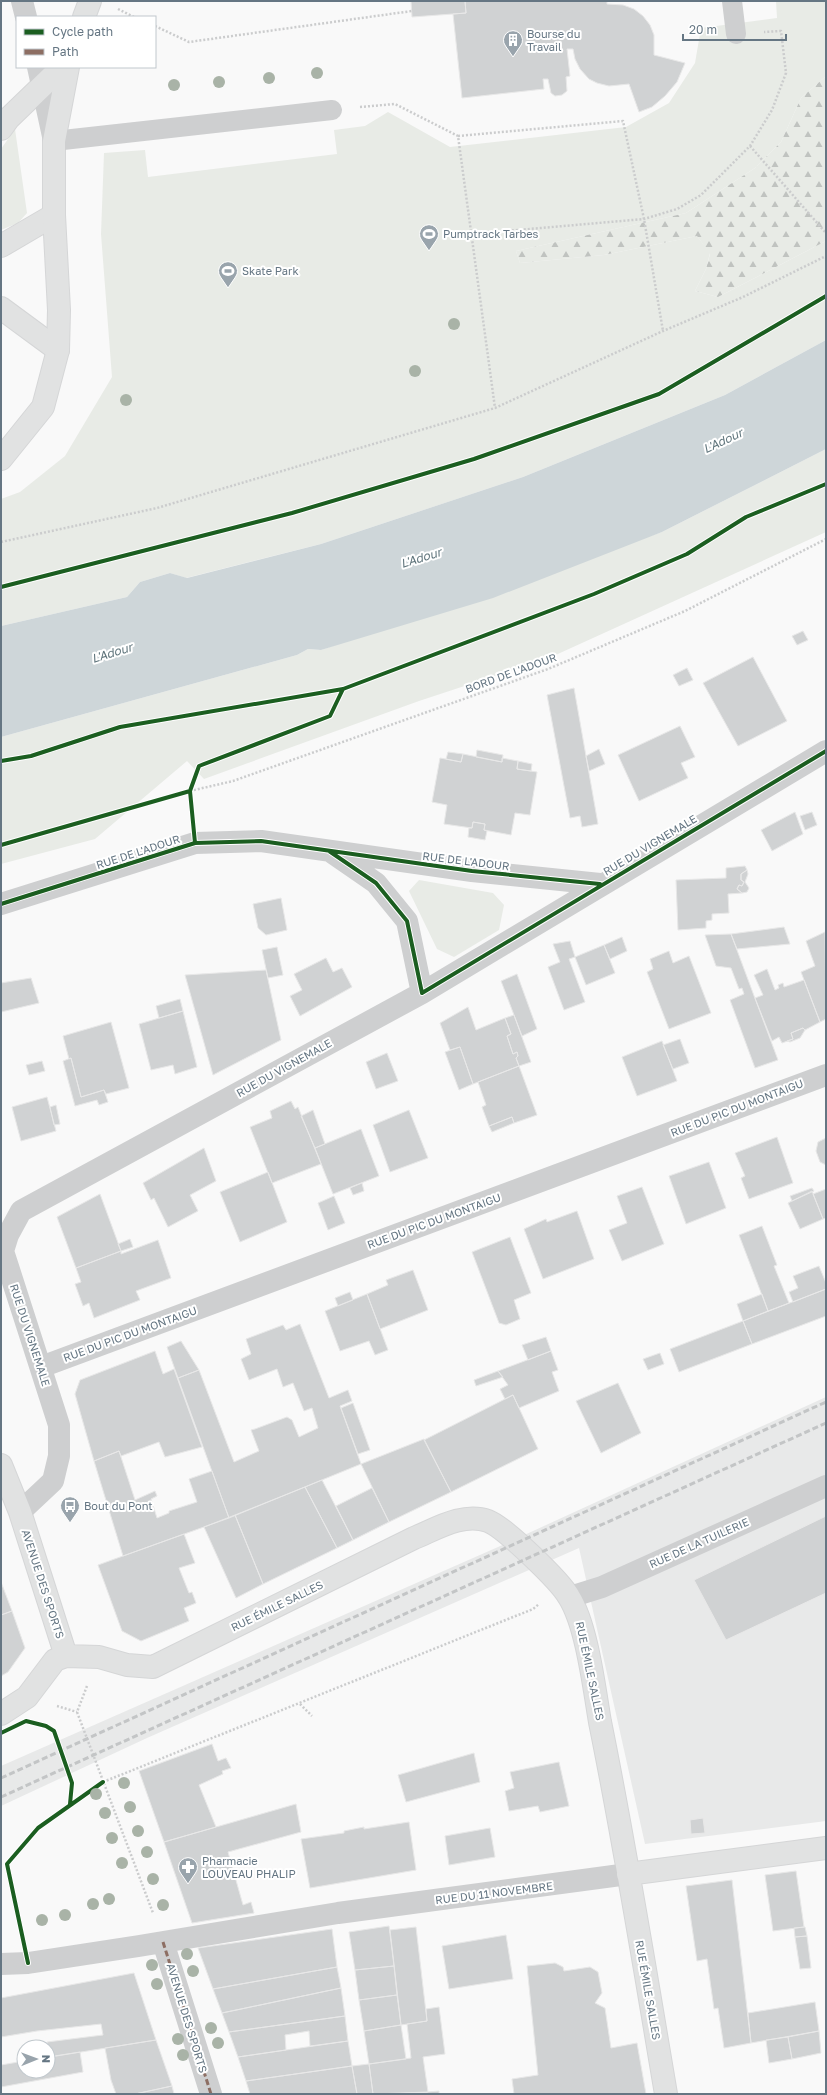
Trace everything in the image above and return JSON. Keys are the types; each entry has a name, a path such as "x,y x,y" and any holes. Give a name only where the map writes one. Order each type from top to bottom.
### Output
{"street":[{"path":"22,1 26,16"},
{"path":"84,16 90,1"},
{"path":"1,129 40,77 60,68"},
{"path":"5,450 43,407 58,350 54,215 54,141 68,68"},
{"path":"40,77 54,141"},
{"path":"1,246 54,215"},
{"path":"1,308 58,350"},
{"name":"RUE DU VIGNEMALE","path":"20,1512 53,1481 59,1456 59,1425 3,1251 8,1235 21,1211 422,993 600,884 826,751"},
{"name":"RUE DE L'ADOUR","path":"2,905 194,843 261,840 472,872 600,884"},
{"name":"RUE DE L'ADOUR","path":"329,851 376,883 407,921 422,993"},
{"name":"RUE DU PIC DU MONTAIGU","path":"41,1367 826,1075"},
{"name":"AVENUE DES SPORTS","path":"1,1465 20,1512 66,1656"},
{"name":"RUE DE LA TUILERIE","path":"565,1592 602,1587 826,1486"},
{"name":"RUE ÉMILE SALLES","path":"66,1656 99,1657 127,1665 153,1667 414,1538 457,1521 474,1519 488,1521 551,1574 565,1592 581,1625 628,1874 666,2094"},
{"path":"1,1714 27,1697 55,1660 66,1656"},
{"name":"RUE DU 11 NOVEMBRE","path":"1,1964 28,1963 338,1912 826,1848"},
{"name":"AVENUE DES SPORTS","path":"163,1942 211,2094"}],"lane":[{"path":"732,1 736,34"},
{"path":"54,141 332,110"}],"path":[{"path":"156,26 189,42 412,11"},
{"path":"472,234 644,219 677,209 701,195 750,146 772,110 786,73 781,31 736,34"},
{"path":"332,110 394,104 458,136 623,121 644,219 663,331"},
{"path":"458,136 495,408"},
{"path":"750,146 826,233"},
{"path":"1,542 157,508 495,408 663,331 743,297 826,256"},
{"path":"103,1782 533,1609 565,1592"},
{"path":"300,1704 312,1716"},
{"path":"77,1712 163,1942"}],"shaded area":[{"path":"826,1397 826,1821 645,1844 579,1548 147,1738 1,1806 1,1766 498,1547"}],"green space":[{"path":"776,1 826,1 826,76 801,98 781,142 755,168 686,213 516,251 520,263 604,255 697,236 710,253 706,269 695,291 718,297 826,241 826,340 725,395 523,477 321,544 186,578 170,573 140,582 127,597 1,626 1,499 20,492 65,456 112,377 101,234 104,153 145,150 148,177 337,154 334,130 365,126 388,112 450,147 626,127 669,103 695,63 701,28 777,18"},
{"path":"826,76 826,241 718,297 695,291 706,269 710,254 697,236 604,255 520,263 516,251 686,213 755,168 781,142 801,98"},
{"path":"15,129 27,213 18,223 1,230 1,149"},
{"path":"826,449 826,532 549,658 419,701 204,779 187,761 95,839 1,864 1,737 297,655 308,649 321,650 662,532"},
{"path":"419,880 493,893 504,905 499,930 454,957 437,949 409,891"}],"water":[{"name":"L'Adour","path":"826,340 826,449 662,532 493,598 321,650 308,649 297,655 1,737 1,626 127,597 140,582 170,573 187,578 321,544 523,477 725,395"}],"building":[{"path":"411,1 465,1 466,13 412,17"},
{"name":"Bourse du Travail","path":"465,1 607,1 607,4 623,5 634,9 643,16 650,25 654,35 654,55 685,63 677,82 665,96 652,107 639,112 629,84 609,86 589,79 580,69 575,59 573,49 567,49 570,76 566,77 567,91 562,95 555,96 551,93 548,79 543,79 544,89 462,98 453,14 466,13"},
{"path":"803,631 808,640 797,645 792,636"},
{"path":"753,657 787,721 738,746 703,683"},
{"path":"687,668 693,680 679,686 673,675"},
{"path":"574,688 598,824 582,827 580,816 570,818 547,695"},
{"path":"680,726 695,757 681,763 688,778 639,801 618,755"},
{"path":"599,749 605,764 589,771 586,756"},
{"path":"477,750 503,755 502,762 476,757"},
{"path":"448,752 463,754 461,762 446,759"},
{"path":"463,754 502,762 502,758 518,761 517,769 537,772 530,815 515,813 511,835 484,830 485,824 473,822 472,828 444,824 447,805 432,802 440,758 461,762"},
{"path":"518,761 532,764 531,771 517,769"},
{"path":"795,812 803,834 772,851 761,830"},
{"path":"812,812 817,825 805,830 800,816"},
{"path":"473,822 485,824 484,830 487,831 485,840 468,837 469,828 472,828"},
{"path":"745,866 747,870 741,874 741,880 744,882 742,886 739,885 737,889 742,893 728,894 729,913 712,914 712,920 706,921 706,928 678,930 676,880 726,878 726,868"},
{"path":"747,870 748,874 745,882 749,888 747,892 742,893 737,889 739,885 742,886 744,882 741,880 741,874"},
{"path":"281,898 287,930 266,935 258,928 253,904"},
{"path":"784,927 790,944 737,949 731,934"},
{"path":"825,932 826,1019 820,1022 801,972 815,966 806,941"},
{"path":"731,934 778,1060 755,1068 730,1000 744,994 742,988 739,989 731,968 716,966 705,935"},
{"path":"622,937 627,951 610,959 604,945"},
{"path":"570,941 575,957 569,959 585,1002 564,1010 548,967 560,962 553,944"},
{"path":"604,945 615,973 586,985 575,957"},
{"path":"277,947 283,975 268,978 262,950"},
{"path":"669,951 673,963 689,956 711,1013 669,1029 647,972 653,969 650,959"},
{"path":"326,958 333,972 342,968 352,987 300,1016 290,996 302,990 294,974"},
{"path":"767,969 775,990 779,988 778,985 783,983 784,987 804,980 820,1022 805,1030 803,1028 791,1033 793,1039 782,1043 779,1037 772,1041 755,998 763,995 754,975"},
{"path":"266,970 281,1040 213,1075 185,975"},
{"path":"517,974 537,1029 522,1036 501,981"},
{"path":"31,978 39,1003 1,1012 1,983"},
{"path":"180,999 183,1011 159,1018 156,1006"},
{"path":"468,1007 476,1030 505,1018 511,1034 507,1036 513,1054 517,1052 518,1056 516,1058 519,1066 473,1084 460,1047 450,1050 440,1023"},
{"path":"183,1011 197,1067 175,1074 173,1065 151,1070 139,1024"},
{"path":"514,1015 531,1062 519,1066 516,1058 518,1056 517,1052 513,1054 507,1036 511,1034 505,1018"},
{"path":"111,1022 129,1088 106,1094 104,1090 81,1097 71,1058 69,1059 63,1036"},
{"path":"803,1028 805,1030 800,1038 790,1042 787,1041 793,1039 791,1033"},
{"path":"680,1039 689,1063 673,1069 663,1045"},
{"path":"662,1041 677,1081 637,1096 622,1057"},
{"path":"460,1047 473,1084 459,1090 445,1052"},
{"path":"387,1053 398,1081 376,1089 366,1062"},
{"path":"71,1058 81,1097 104,1090 108,1102 99,1105 97,1100 75,1106 63,1061"},
{"path":"42,1061 45,1071 29,1075 26,1065"},
{"path":"519,1066 537,1115 514,1123 512,1117 489,1126 482,1107 486,1105 478,1082"},
{"path":"47,1097 56,1131 21,1141 12,1107"},
{"path":"291,1101 295,1109 298,1107 321,1164 272,1183 250,1127 272,1118 270,1111"},
{"path":"56,1105 60,1124 54,1125 50,1107"},
{"path":"313,1110 325,1144 315,1148 301,1116"},
{"path":"409,1110 428,1158 390,1172 373,1125"},
{"path":"512,1117 514,1123 492,1132 489,1126"},
{"path":"361,1129 379,1176 333,1194 315,1148"},
{"path":"777,1137 793,1183 749,1199 741,1178 745,1176 735,1153"},
{"path":"826,1138 826,1165 820,1162 816,1151 818,1142"},
{"path":"204,1148 216,1181 190,1195 198,1211 168,1227 154,1198 151,1200 143,1183"},
{"path":"709,1162 726,1208 686,1224 669,1176"},
{"path":"268,1172 287,1222 240,1242 220,1192"},
{"path":"362,1183 364,1191 353,1195 350,1188"},
{"path":"642,1187 664,1244 622,1261 609,1230 627,1223 617,1196"},
{"path":"812,1188 814,1191 792,1201 790,1196"},
{"path":"826,1189 826,1218 823,1219 813,1194"},
{"path":"812,1191 823,1219 800,1229 788,1203"},
{"path":"100,1194 121,1251 76,1268 57,1217"},
{"path":"334,1196 345,1223 328,1230 318,1203"},
{"path":"577,1211 594,1259 543,1279 524,1229 546,1219 547,1222"},
{"path":"762,1226 777,1265 774,1266 789,1303 768,1311 739,1235"},
{"path":"510,1237 531,1293 514,1300 520,1319 506,1325 499,1323 472,1252"},
{"path":"130,1239 133,1247 121,1251 118,1244"},
{"path":"158,1240 171,1278 136,1291 140,1300 94,1318 89,1303 83,1306 75,1284 81,1282 76,1268 121,1251 121,1254"},
{"path":"819,1266 826,1283 826,1289 793,1302 789,1292 798,1288 793,1276"},
{"path":"413,1270 428,1310 380,1329 367,1294 388,1285 386,1280"},
{"path":"826,1289 826,1316 752,1344 743,1321"},
{"path":"350,1292 353,1300 338,1306 335,1298"},
{"path":"367,1294 388,1350 375,1355 369,1341 340,1351 325,1311"},
{"path":"762,1294 768,1311 743,1321 737,1304"},
{"path":"743,1321 752,1344 679,1372 670,1349"},
{"path":"300,1324 329,1398 348,1390 352,1401 340,1406 361,1464 229,1518 178,1378 199,1370 234,1462 259,1451 251,1430 287,1417 292,1420 299,1437 318,1428 312,1408 304,1411 293,1383 283,1387 277,1369 249,1380 241,1359 251,1354 246,1339 283,1325 286,1330"},
{"path":"546,1337 551,1351 528,1360 522,1345"},
{"path":"181,1341 199,1370 178,1378 167,1347"},
{"path":"155,1351 163,1374 174,1369 202,1447 165,1457 159,1442 121,1456 119,1451 94,1461 75,1394 80,1380"},
{"path":"551,1351 558,1370 552,1372 559,1391 519,1408 513,1395 505,1399 500,1389 508,1385 498,1371"},
{"path":"660,1353 664,1364 648,1370 643,1359"},
{"path":"498,1371 503,1377 476,1386 474,1380"},
{"path":"618,1383 641,1433 601,1453 576,1401"},
{"path":"513,1395 538,1449 451,1492 424,1440"},
{"path":"353,1403 370,1450 358,1454 341,1408"},
{"path":"424,1439 451,1492 389,1522 361,1464"},
{"path":"119,1451 135,1500 155,1491 157,1496 151,1499 157,1518 169,1513 169,1511 197,1502 189,1479 212,1471 229,1518 123,1556 94,1461"},
{"path":"322,1480 353,1540 337,1548 305,1487"},
{"path":"305,1487 337,1548 263,1584 235,1515"},
{"path":"372,1488 389,1522 353,1540 336,1506"},
{"path":"235,1515 263,1584 236,1598 204,1527"},
{"path":"826,1516 826,1593 726,1640 694,1580"},
{"path":"184,1534 195,1563 179,1568 189,1593 192,1592 196,1603 184,1608 189,1621 141,1641 122,1631 98,1565"},
{"path":"1,1582 12,1611 1,1615"},
{"path":"12,1611 25,1648 8,1672 1,1676 1,1615"},
{"path":"212,1744 218,1761 226,1758 231,1768 222,1771 223,1774 199,1785 216,1827 164,1842 139,1771"},
{"path":"474,1753 480,1782 406,1802 398,1775"},
{"path":"559,1762 569,1806 540,1812 538,1806 509,1811 505,1791 514,1788 510,1772"},
{"path":"296,1804 301,1832 228,1852 243,1905 251,1902 254,1913 192,1923 164,1842"},
{"path":"703,1818 705,1833 691,1834 690,1820"},
{"path":"409,1822 416,1870 310,1888 301,1839 344,1833 344,1831 364,1827 364,1829"},
{"path":"490,1828 495,1857 449,1865 445,1836"},
{"path":"796,1871 804,1927 773,1931 765,1875"},
{"path":"732,1880 751,2043 724,2048 718,2008 714,2009 707,1959 697,1961 686,1886"},
{"path":"389,1926 394,1966 355,1970 349,1932"},
{"path":"416,1927 427,2021 401,2025 390,1930"},
{"path":"805,1927 807,1936 795,1937 794,1928"},
{"path":"332,1929 337,1967 213,1989 198,1948"},
{"path":"506,1935 513,1979 449,1989 442,1946"},
{"path":"807,1936 811,1968 800,1969 795,1937"},
{"path":"555,1963 563,1967 564,1971 590,1967 598,1972 602,1993 595,2003 605,2008 611,2048 637,2043 646,2094 514,2094 512,2079 538,2075 527,1966"},
{"path":"394,1966 397,1995 359,2000 355,1970"},
{"path":"337,1967 341,1988 222,2013 213,1989"},
{"path":"134,1973 156,2040 56,2056 56,2041 103,2035 101,2024 37,2031 1,2037 1,1998"},
{"path":"341,1988 345,2016 229,2032 222,2013"},
{"path":"397,1995 401,2025 364,2031 359,2000"},
{"path":"815,2002 819,2031 751,2043 748,2013"},
{"path":"439,2007 445,2054 423,2057 428,2092 373,2094 369,2064 411,2058 407,2024 427,2021 426,2009"},
{"path":"345,2016 348,2041 310,2046 309,2031 285,2035 286,2050 238,2057 229,2032"},
{"path":"401,2025 406,2059 369,2064 364,2031"},
{"path":"819,2031 821,2053 792,2059 788,2037"},
{"path":"788,2037 792,2059 769,2063 766,2040"},
{"path":"156,2040 172,2086 135,2094 116,2094 111,2080 105,2048"},
{"path":"348,2041 352,2066 246,2081 238,2057"},
{"path":"80,2052 83,2072 56,2077 56,2056"},
{"path":"16,2062 16,2079 45,2079 1,2087 1,2065"},
{"path":"369,2064 373,2094 357,2094 352,2066"},
{"path":"352,2066 357,2094 250,2094 246,2081"},
{"path":"172,2086 174,2094 135,2094"},
{"path":"439,2091 439,2094 419,2094 428,2092"}],"railway":[{"path":"1,1778 826,1402"},
{"path":"1,1797 826,1423"}],"marked path":[{"path":"163,1942 211,2094"}],"cycle path":[{"path":"1,587 292,513 474,459 659,394 826,296"},
{"path":"1,761 31,756 120,727 343,689 594,594 687,554 746,517 826,484"},
{"path":"195,843 190,791 199,766 330,716 343,689"},
{"path":"329,851 376,883 407,921 422,993 826,751"},
{"path":"1,845 190,791"},
{"path":"1,904 195,843 261,841 472,871 600,884"},
{"path":"1,1733 26,1721 46,1726 54,1731 72,1783 70,1804"},
{"path":"28,1963 7,1864 38,1828 103,1782"}],"place":[{"name":"Bourse du Travail","path":"513,57"},
{"name":"Pumptrack Tarbes","path":"429,251"},
{"name":"Skate Park","path":"228,288"},
{"name":"Bout du Pont","path":"70,1523"},
{"name":"Pharmacie LOUVEAU PHALIP","path":"188,1884"}]}
